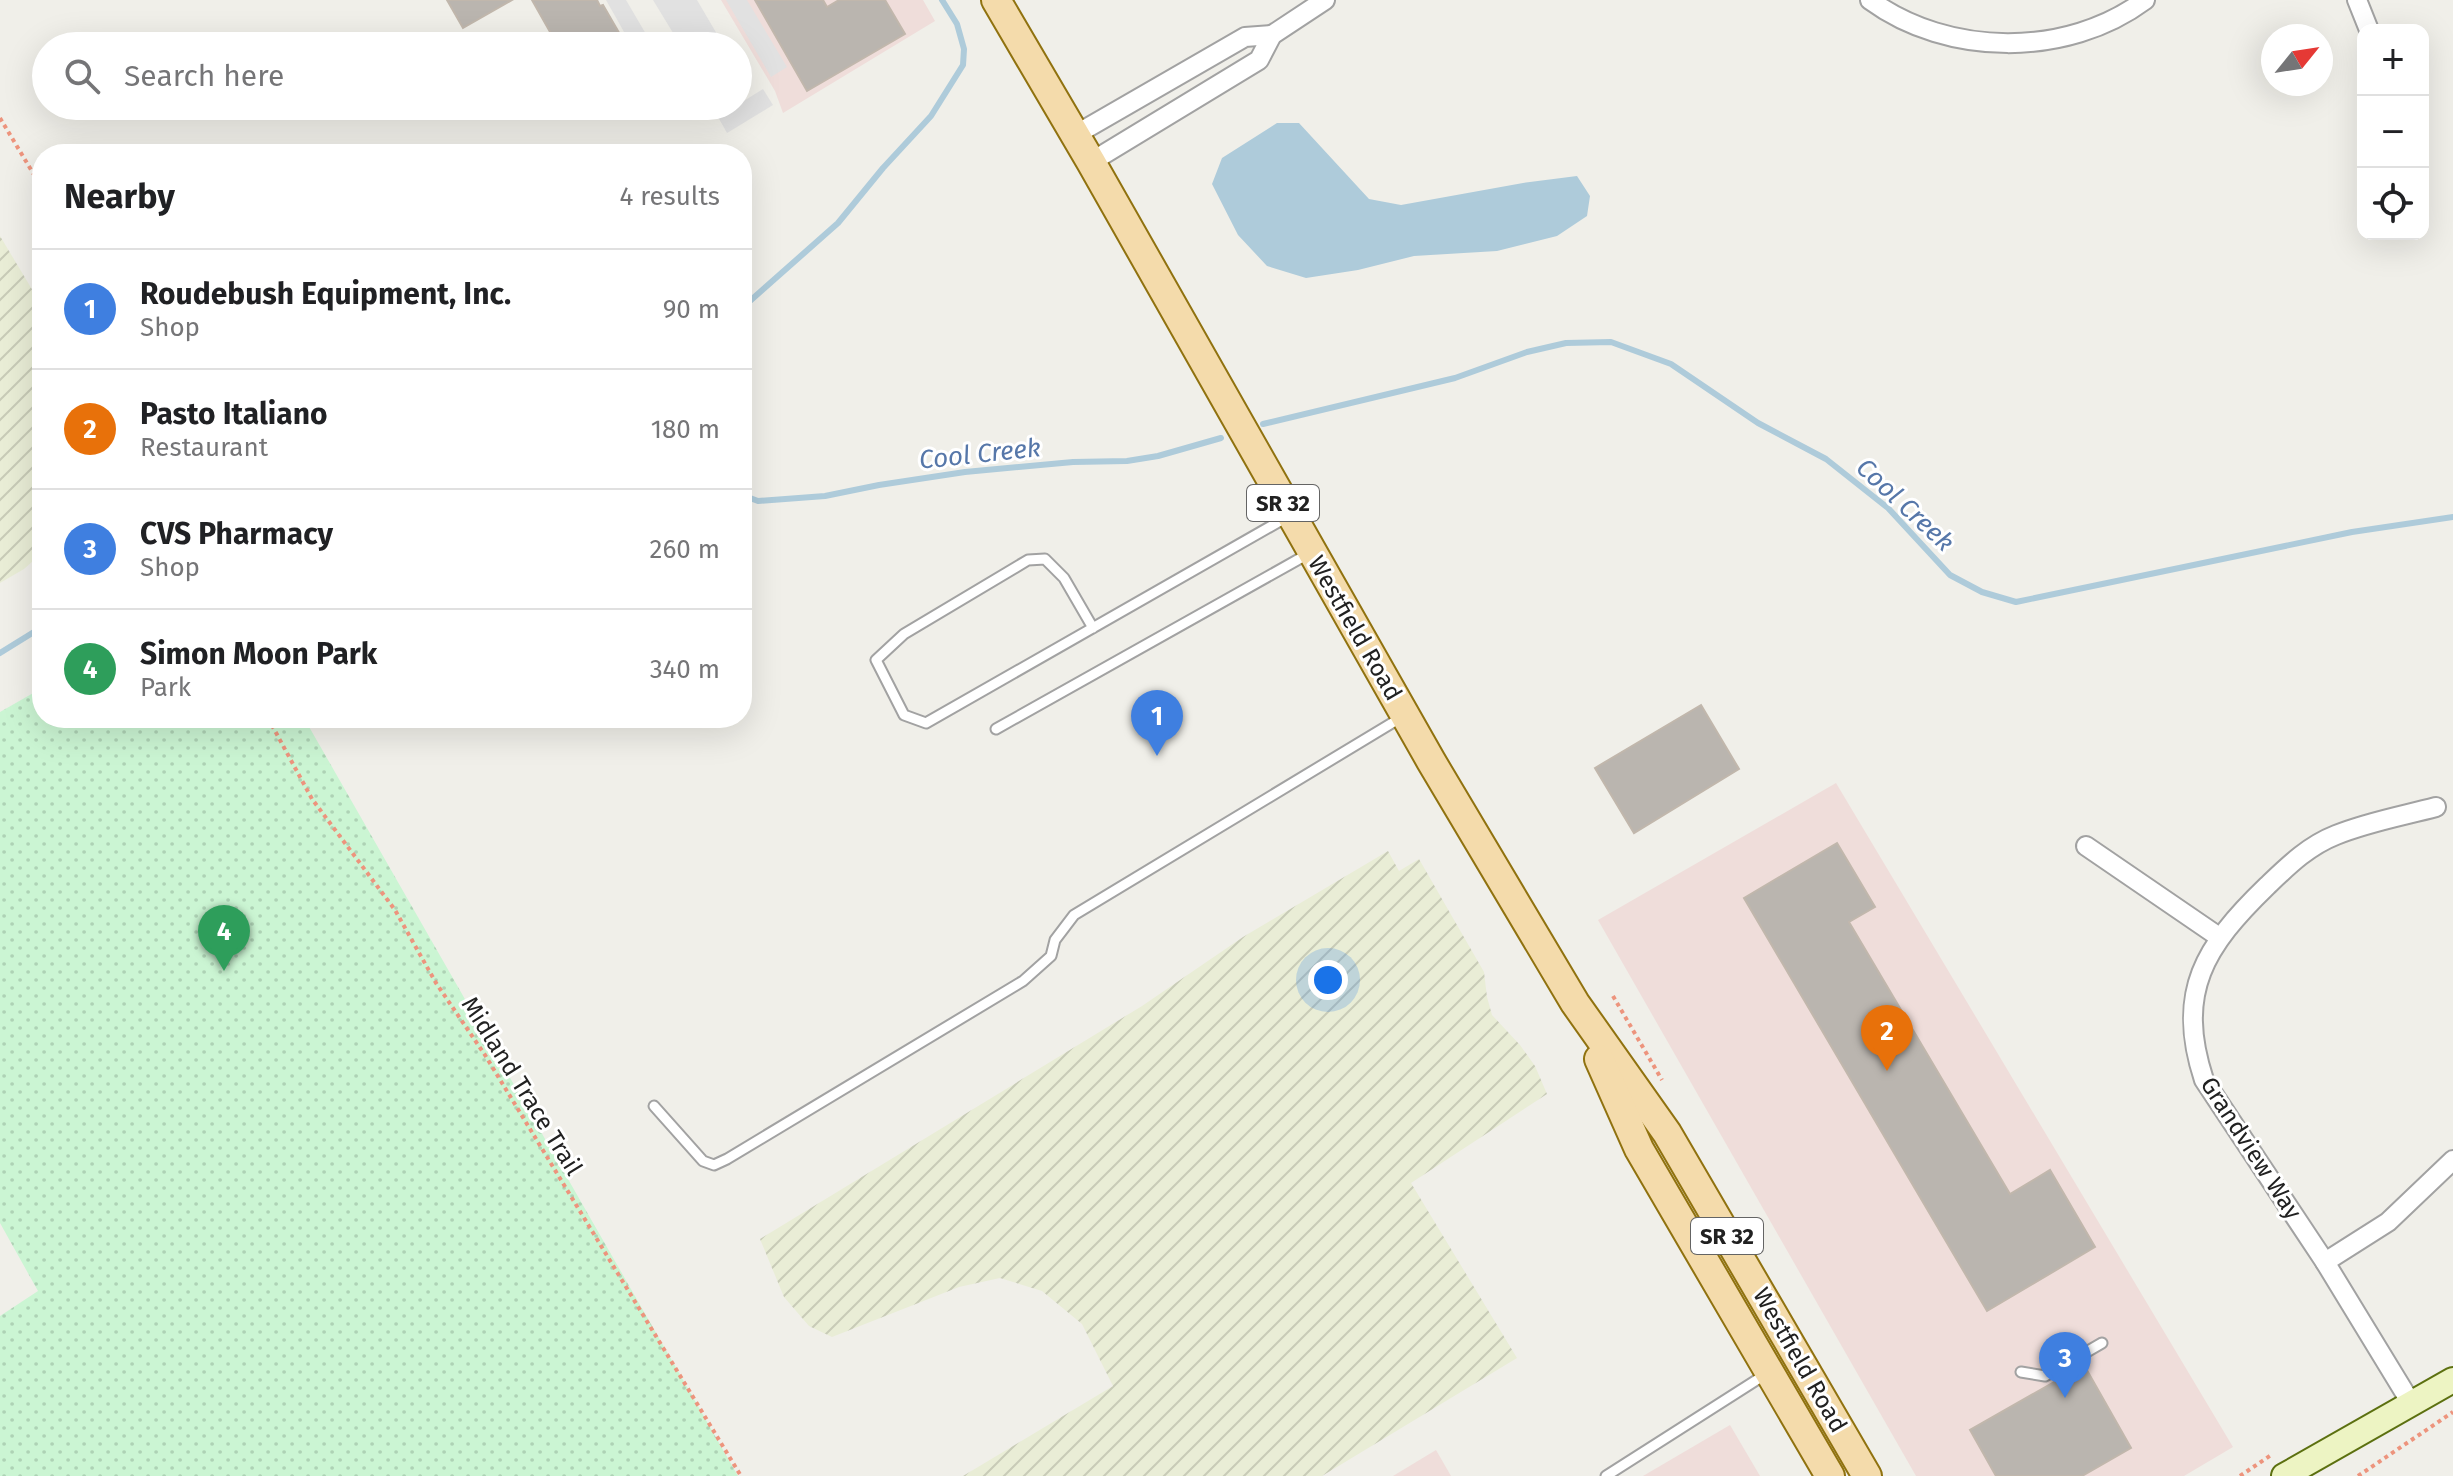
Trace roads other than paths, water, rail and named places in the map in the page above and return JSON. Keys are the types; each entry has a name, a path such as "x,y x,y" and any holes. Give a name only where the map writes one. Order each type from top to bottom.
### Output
{"main road":[{"name":"Westfield Road","path":"996,0 1405,716 1575,1003 1667,1133 1867,1476"},
{"name":"Westfield Road","path":"1575,1003 1639,1149 1830,1476"}],"street":[{"path":"1091,162 1259,60 1272,35 1325,0"},
{"path":"1870,0 1885,11 1921,28 1989,43 2061,37 2113,19 2145,0"},
{"path":"2357,0 2367,24"},
{"path":"1075,135 1245,37 1272,35"},
{"name":"Grandview Way","path":"2411,1403 2325,1262 2204,1080 2197,1059 2193,1024 2196,990 2204,963 2219,937 2264,889 2311,848 2334,836 2436,807"},
{"path":"2086,846 2219,937"},
{"path":"2325,1262 2397,1215 2453,1160"},
{"path":"2284,1476 2453,1380"}],"lane":[{"path":"1093,628 1064,578 1045,559 1028,560 904,634 876,660 904,715 926,723 1093,628 1290,515"},
{"path":"996,729 1311,553"},
{"path":"654,1106 703,1161 714,1165 727,1159 1023,981 1051,956 1055,940 1074,915 1405,716"},
{"path":"2021,1372 2045,1376 2102,1343"},
{"path":"1606,1476 1769,1372"}],"water":[{"path":"1277,123 1299,123 1369,199 1401,205 1577,176 1590,196 1587,216 1557,236 1497,251 1414,256 1358,270 1306,278 1267,266 1238,235 1212,184 1222,158"}],"waterway":[{"path":"752,299 838,223 931,116 963,65 964,49 957,24 942,0"},
{"name":"Cool Creek","path":"1263,424 1455,378 1527,352 1566,343 1611,342 1671,364 1758,423 1826,459 1888,508 1950,575 1982,592 2016,602 2352,532 2453,517"},
{"name":"Cool Creek","path":"752,499 758,501 825,496 965,472 1073,462 1127,461 1158,456 1221,438"},
{"path":"0,653 32,633"}],"place":[{"name":"Roudebush Equipment, Inc.","path":"1157,756"},
{"name":"Simon Moon Park","path":"224,971"},
{"name":"Pasto Italiano","path":"1887,1071"},
{"name":"CVS Pharmacy","path":"2065,1398"}]}
